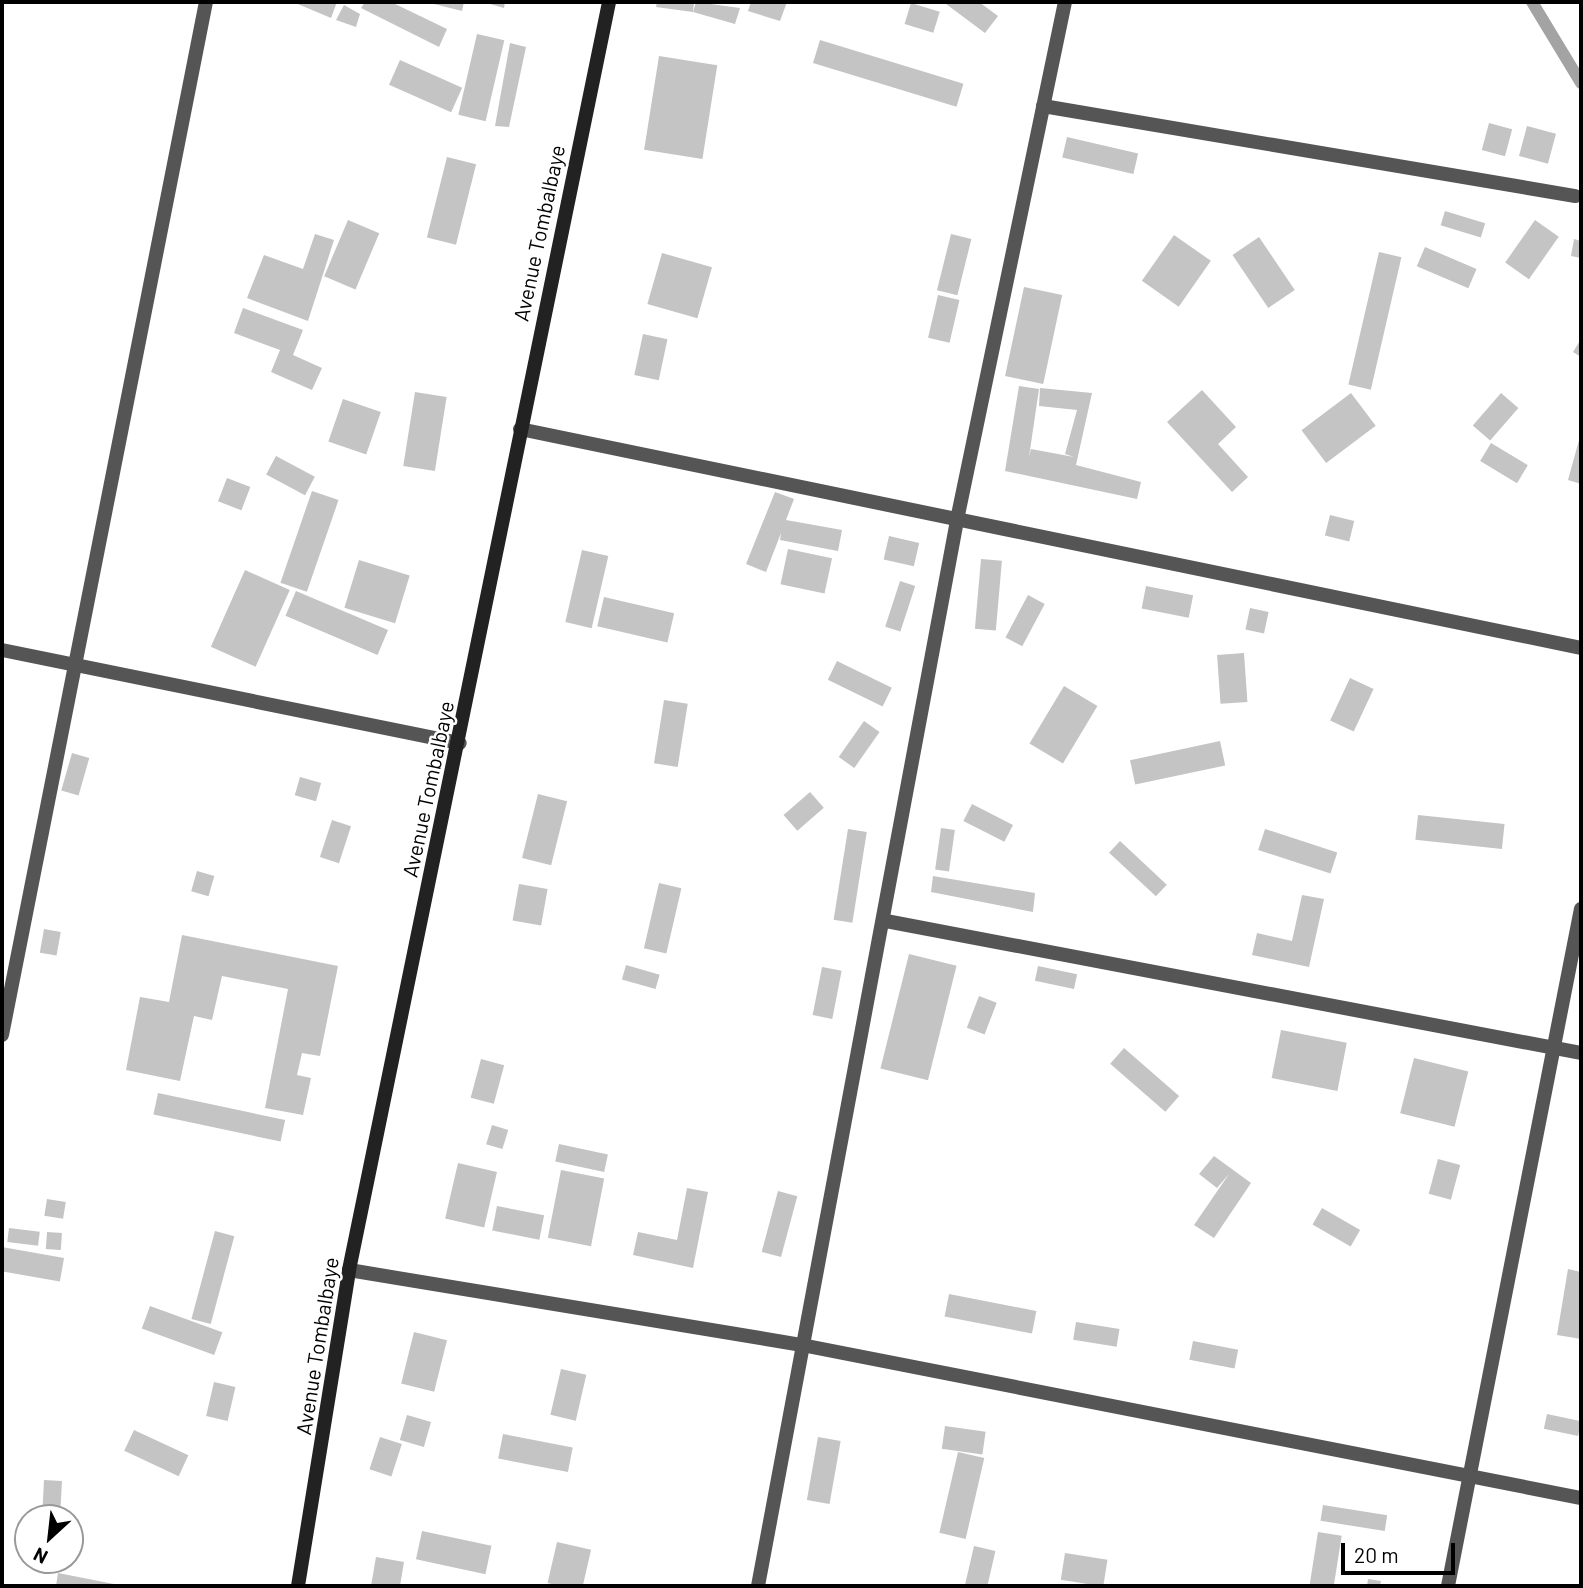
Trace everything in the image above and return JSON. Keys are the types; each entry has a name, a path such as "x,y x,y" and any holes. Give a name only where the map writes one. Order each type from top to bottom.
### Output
{"main road":[{"name":"Avenue Tombalbaye","path":"299,1586 349,1270 460,743 520,429 609,2"}],"street":[{"path":"2,1035 206,2"},
{"path":"758,1586 807,1346 958,515 1065,2"},
{"path":"1043,106 1575,196"},
{"path":"520,429 958,515 1581,648"},
{"path":"2,650 460,743"},
{"path":"1448,1586 1581,909"},
{"path":"886,920 1581,1053"},
{"path":"349,1270 807,1346 1471,1475 1581,1499"}],"building":[{"path":"293,2 337,2 331,18"},
{"path":"365,2 391,2 447,29 439,47 361,8"},
{"path":"426,2 464,2 462,11"},
{"path":"483,2 505,2 504,8"},
{"path":"657,2 694,2 693,12 656,7"},
{"path":"696,2 740,8 735,24 693,12"},
{"path":"751,2 787,2 780,21 748,11"},
{"path":"979,2 998,16 985,33 946,4"},
{"path":"911,3 940,12 933,33 905,24"},
{"path":"344,5 360,14 356,27 336,20"},
{"path":"477,34 504,40 486,121 458,115"},
{"path":"820,40 963,84 956,107 813,63"},
{"path":"510,43 526,47 509,127 495,126"},
{"path":"659,56 717,65 702,159 644,150"},
{"path":"400,60 462,88 451,112 389,85"},
{"path":"1489,123 1512,129 1505,156 1482,150"},
{"path":"1527,126 1556,134 1548,164 1519,156"},
{"path":"1067,137 1138,153 1133,174 1062,157"},
{"path":"447,157 476,164 456,245 427,238"},
{"path":"1445,211 1485,223 1481,238 1441,225"},
{"path":"348,220 379,233 355,289 324,276"},
{"path":"1535,220 1559,237 1529,279 1505,263"},
{"path":"315,234 334,240 308,321 247,298 264,255 303,269"},
{"path":"951,234 971,239 957,295 937,290"},
{"path":"1174,235 1211,261 1179,307 1142,281"},
{"path":"1259,237 1295,290 1268,308 1232,255"},
{"path":"1574,239 1581,241 1581,258 1571,256"},
{"path":"1425,247 1477,269 1468,288 1417,266"},
{"path":"1379,252 1401,257 1371,390 1348,385"},
{"path":"662,253 712,267 697,318 647,304"},
{"path":"1024,287 1062,295 1043,384 1005,376"},
{"path":"938,295 959,300 950,343 928,338"},
{"path":"243,308 303,330 293,355 322,368 312,390 271,372 280,350 234,333"},
{"path":"643,334 667,339 659,380 634,375"},
{"path":"1581,339 1581,357 1573,352"},
{"path":"1019,386 1039,389 1029,457 1031,449 1074,457 1065,454 1077,410 1039,406 1040,388 1092,393 1076,465 1141,482 1137,499 1005,471"},
{"path":"1202,390 1236,427 1218,444 1248,477 1232,492 1167,422"},
{"path":"415,392 447,397 435,471 403,466"},
{"path":"1351,393 1376,426 1326,463 1301,430"},
{"path":"1501,393 1518,408 1490,441 1473,425"},
{"path":"343,399 381,412 366,455 328,442"},
{"path":"1581,433 1581,484 1568,480"},
{"path":"1491,443 1528,465 1517,483 1480,461"},
{"path":"276,456 315,477 305,495 266,475"},
{"path":"227,478 250,487 241,510 218,501"},
{"path":"312,491 338,500 307,592 280,583"},
{"path":"775,492 794,499 786,520 842,530 838,551 780,540 781,533 766,572 746,564"},
{"path":"1330,515 1354,521 1349,541 1325,535"},
{"path":"889,536 919,543 914,566 884,559"},
{"path":"788,549 832,558 825,594 781,584"},
{"path":"582,550 608,556 592,628 565,622"},
{"path":"981,559 1002,561 996,631 975,629"},
{"path":"359,560 410,575 395,623 344,608"},
{"path":"245,570 290,590 256,667 211,647"},
{"path":"900,581 915,586 900,632 885,627"},
{"path":"1146,586 1193,595 1189,618 1142,609"},
{"path":"296,591 388,630 378,655 285,616"},
{"path":"1028,595 1045,604 1022,646 1005,637"},
{"path":"604,597 674,613 667,642 597,626"},
{"path":"1250,608 1269,612 1264,633 1245,630"},
{"path":"1244,653 1247,702 1220,704 1217,655"},
{"path":"837,661 892,688 883,707 828,680"},
{"path":"1350,678 1374,689 1354,732 1330,721"},
{"path":"1064,686 1097,706 1063,764 1029,743"},
{"path":"664,700 688,704 678,767 654,763"},
{"path":"864,721 880,732 854,768 839,757"},
{"path":"1220,741 1225,765 1135,785 1130,760"},
{"path":"72,753 89,758 79,795 61,790"},
{"path":"300,777 321,783 316,801 295,795"},
{"path":"810,792 824,808 797,831 784,815"},
{"path":"538,794 567,801 551,865 522,858"},
{"path":"972,804 1013,825 1004,842 963,821"},
{"path":"1418,815 1505,824 1502,849 1415,840"},
{"path":"332,820 351,826 339,863 320,857"},
{"path":"941,828 955,830 949,872 935,870"},
{"path":"848,829 867,832 852,923 834,920"},
{"path":"1265,829 1337,852 1330,873 1258,850"},
{"path":"1120,841 1167,885 1156,896 1109,853"},
{"path":"197,871 214,876 209,896 191,891"},
{"path":"933,876 1035,893 1033,912 931,892"},
{"path":"659,883 681,888 666,953 644,948"},
{"path":"519,884 548,889 541,925 513,920"},
{"path":"1302,895 1324,899 1309,967 1252,955 1257,933 1292,941"},
{"path":"44,929 61,932 57,956 40,953"},
{"path":"182,935 338,966 320,1056 302,1053 297,1075 311,1078 303,1115 265,1108 288,989 222,976 212,1020 194,1016 180,1081 126,1070 140,997 169,1002"},
{"path":"909,954 957,966 928,1080 880,1068"},
{"path":"626,965 660,975 656,989 622,979"},
{"path":"1038,966 1077,974 1074,989 1035,981"},
{"path":"822,967 842,971 832,1019 813,1015"},
{"path":"979,996 997,1003 985,1035 967,1028"},
{"path":"1281,1030 1347,1043 1337,1091 1272,1078"},
{"path":"1124,1048 1179,1096 1165,1112 1110,1064"},
{"path":"1414,1058 1468,1072 1455,1127 1400,1113"},
{"path":"481,1059 504,1065 494,1104 471,1098"},
{"path":"158,1093 285,1120 281,1142 153,1115"},
{"path":"492,1125 508,1130 502,1149 486,1144"},
{"path":"559,1144 608,1154 604,1172 555,1162"},
{"path":"1214,1156 1251,1183 1214,1238 1194,1225 1229,1174 1217,1188 1199,1174"},
{"path":"1438,1159 1460,1165 1451,1200 1429,1194"},
{"path":"458,1163 497,1172 484,1228 445,1219"},
{"path":"561,1170 604,1178 591,1246 548,1238"},
{"path":"687,1188 708,1192 693,1268 633,1255 638,1232 677,1240"},
{"path":"778,1191 797,1196 781,1257 762,1252"},
{"path":"47,1199 66,1202 63,1219 44,1216"},
{"path":"497,1206 544,1215 539,1240 492,1231"},
{"path":"1322,1208 1360,1230 1351,1246 1312,1224"},
{"path":"9,1228 40,1232 38,1246 7,1242"},
{"path":"215,1231 234,1236 211,1324 191,1319"},
{"path":"47,1232 62,1233 61,1250 46,1249"},
{"path":"2,1247 64,1258 60,1282 2,1271"},
{"path":"1568,1269 1581,1272 1581,1339 1557,1335"},
{"path":"949,1294 1036,1311 1032,1334 945,1317"},
{"path":"150,1306 222,1332 214,1355 142,1329"},
{"path":"1076,1322 1119,1329 1117,1347 1073,1340"},
{"path":"414,1332 447,1340 434,1392 401,1383"},
{"path":"1193,1341 1238,1350 1235,1368 1189,1360"},
{"path":"561,1369 586,1375 576,1421 550,1415"},
{"path":"214,1382 235,1387 228,1421 206,1416"},
{"path":"1547,1414 1581,1421 1578,1436 1544,1429"},
{"path":"407,1415 431,1422 424,1447 400,1440"},
{"path":"945,1426 986,1432 982,1454 942,1449"},
{"path":"134,1430 188,1455 179,1476 124,1451"},
{"path":"503,1434 573,1448 568,1472 498,1459"},
{"path":"380,1437 402,1444 391,1476 369,1469"},
{"path":"818,1437 841,1441 830,1504 807,1500"},
{"path":"958,1452 984,1458 966,1539 939,1533"},
{"path":"44,1480 62,1481 61,1504 43,1504"},
{"path":"1323,1505 1387,1515 1385,1531 1320,1521"},
{"path":"422,1531 491,1546 485,1574 416,1559"},
{"path":"1318,1532 1342,1536 1334,1586 1309,1586"},
{"path":"557,1542 591,1550 583,1586 548,1583"},
{"path":"974,1546 995,1551 987,1586 965,1586"},
{"path":"1065,1553 1107,1560 1103,1586 1061,1580"},
{"path":"376,1557 404,1562 400,1586 371,1586"},
{"path":"58,1574 119,1585 119,1586 56,1586"},
{"path":"1368,1579 1381,1581 1380,1586 1367,1586"}],"waterway":[{"path":"1532,2 1581,83"}]}
